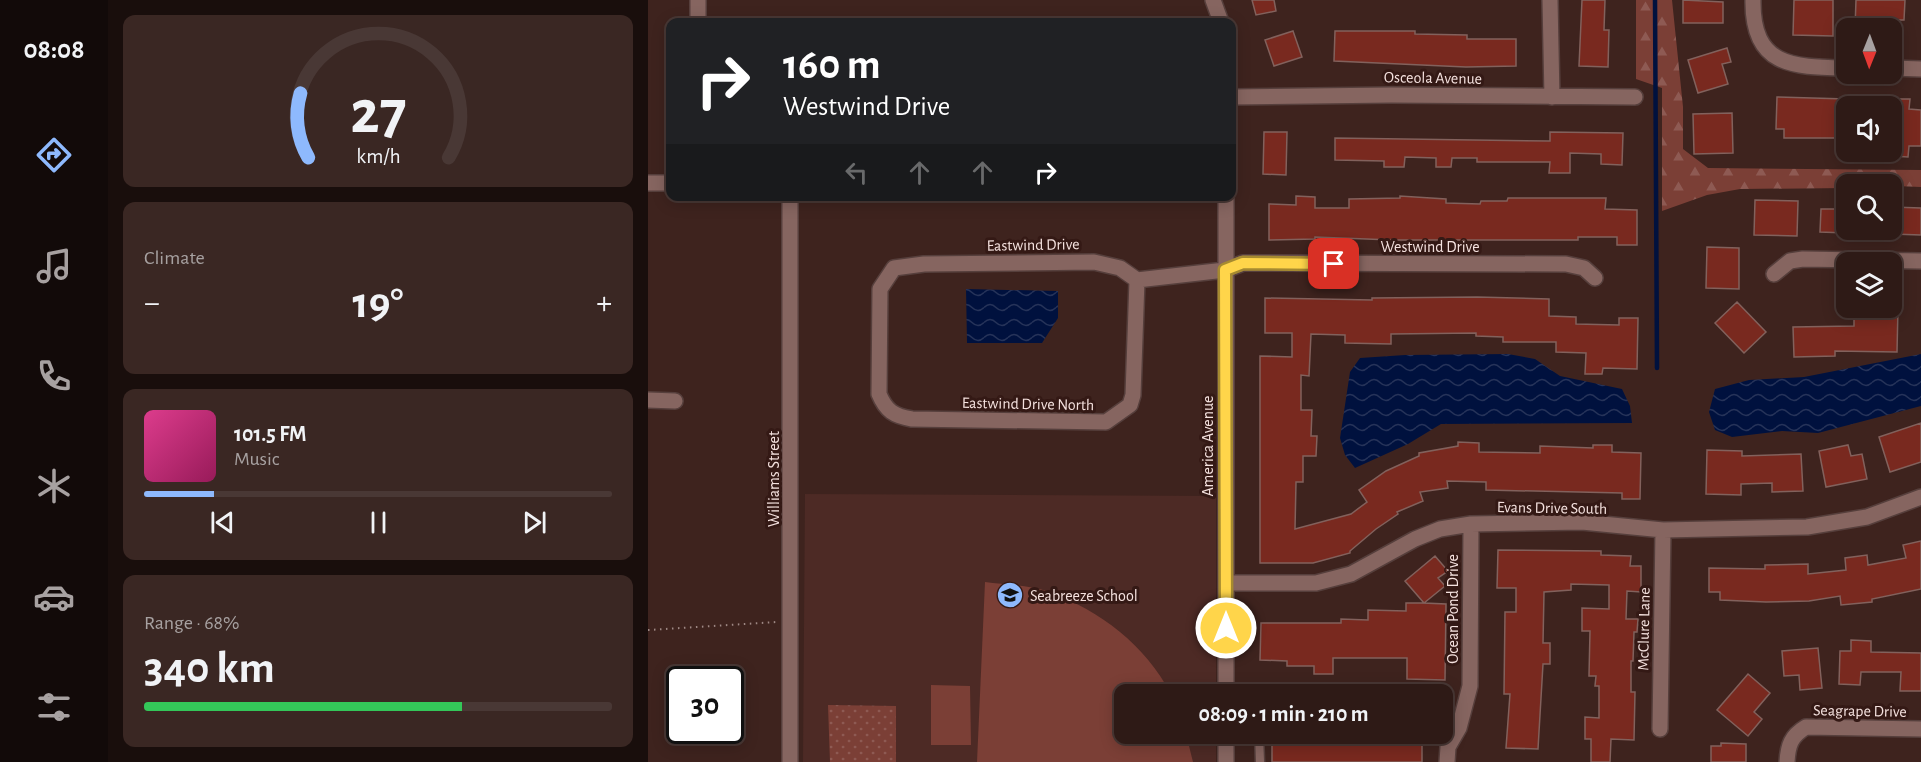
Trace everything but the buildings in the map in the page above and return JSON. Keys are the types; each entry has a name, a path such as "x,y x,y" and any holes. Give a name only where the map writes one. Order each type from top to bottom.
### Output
{"street":[{"path":"698,0 698,18"},
{"path":"1213,0 1220,18"},
{"path":"1550,0 1552,97"},
{"path":"1753,0 1752,22 1773,56 1787,65 1836,67"},
{"path":"1902,68 1921,69"},
{"name":"Osceola Avenue","path":"1236,97 1391,94 1635,97"},
{"path":"648,183 666,183"},
{"name":"Williams Street","path":"790,201 792,622 790,762"},
{"name":"America Avenue","path":"1226,201 1226,684"},
{"path":"1774,274 1790,261 1921,261"},
{"name":"Eastwind Drive","path":"880,322 880,289 894,268 924,264 1094,262 1120,268 1137,280"},
{"name":"Westwind Drive","path":"1225,270 1243,263 1566,264 1584,268 1595,278"},
{"path":"1137,280 1225,270"},
{"name":"Eastwind Drive North","path":"880,322 879,394 885,407 897,417 1106,422 1130,405 1133,395 1137,280"},
{"path":"648,400 675,401"},
{"name":"Evans Drive South","path":"1226,583 1316,584 1351,574 1415,538 1440,529 1471,524 1581,522 1663,530 1807,527 1867,517 1921,497"},
{"name":"Ocean Pond Drive","path":"1447,762 1448,747 1459,728 1470,686 1471,524"},
{"name":"McClure Lane","path":"1660,729 1663,530"},
{"name":"Seagrape Drive","path":"1787,762 1788,745 1795,734 1806,727 1921,729"},
{"path":"1226,744 1226,762"}],"lane":[{"path":"1259,744 1260,762"}],"path":[{"path":"648,630 792,622"}],"shaded area":[{"name":"Seabreeze School","path":"805,494 1216,496 1216,684 1114,684 1114,744 1216,744 1216,762 803,762"}],"green space":[{"path":"1636,0 1672,0 1683,107 1683,149 1708,168 1921,170 1921,187 1902,186 1902,174 1836,174 1836,188 1740,189 1707,195 1662,211 1662,88 1636,79"},
{"path":"985,582 1049,592 1086,609 1120,632 1148,660 1165,684 1114,684 1114,744 1188,744 1193,762 977,762"},
{"path":"931,685 970,686 971,745 931,745"},
{"path":"828,705 896,706 896,762 830,762"}],"water":[{"path":"966,289 1058,291 1058,318 1042,343 967,343"},
{"path":"1508,354 1535,359 1560,376 1622,389 1630,406 1632,423 1441,424 1408,444 1355,468 1345,455 1340,438 1350,372 1360,358"},
{"path":"1921,354 1921,406 1818,433 1782,431 1732,437 1715,430 1709,412 1715,389 1749,380 1804,377"}],"waterway":[{"path":"1655,0 1657,368"}],"place":[{"name":"Seabreeze School","path":"1010,595"}],"route":[{"path":"1226,628 1225,270 1243,263 1334,264"}]}
